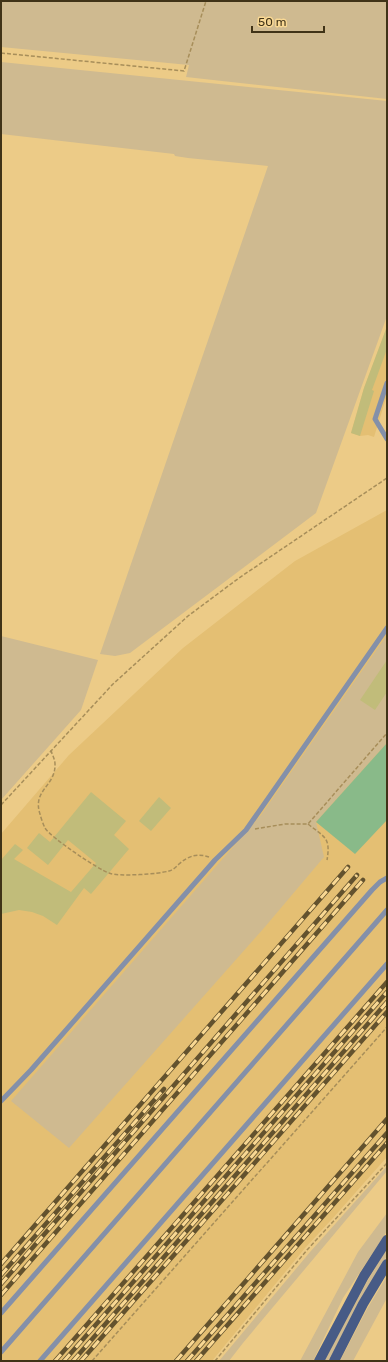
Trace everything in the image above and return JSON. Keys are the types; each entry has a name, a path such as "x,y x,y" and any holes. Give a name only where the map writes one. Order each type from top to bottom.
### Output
{"main road":[{"path":"319,1361 360,1282 387,1240"},
{"path":"334,1361 363,1304 387,1264"}],"lane":[{"path":"387,383 375,419 387,438"},
{"path":"2,1101 31,1070 215,860 246,830 387,628"},
{"path":"1,1313 372,890 380,882 387,878"},
{"path":"1,1352 387,910"},
{"path":"40,1361 387,964"}],"path":[{"path":"1,53 184,70 206,1"},
{"path":"1,805 113,684 188,616 239,578 387,478"},
{"path":"308,824 387,733"},
{"path":"51,750 55,766 52,778 39,796 38,806 40,814 45,829 78,855 109,873 117,875 152,875 171,871 184,859 194,855 205,855 215,860"},
{"path":"246,830 285,824 308,824 326,839 329,848 327,860"},
{"path":"92,1361 387,1026"},
{"path":"215,1361 307,1250 387,1163"}],"shaded area":[{"path":"1,1 387,1 387,99 186,77 189,65 1,47"},
{"path":"1,62 387,101 387,316 316,513 130,653 115,656 100,654 268,166 188,158 175,156 174,154 1,134"},
{"path":"387,327 387,395 374,437 368,435 360,436 351,433 364,388"},
{"path":"387,510 387,1157 305,1248 212,1361 1,1361 1,834 69,755 183,648 295,561"},
{"path":"387,635 387,743 316,822 324,857 264,928 69,1148 11,1101 261,815"},
{"path":"1,636 98,660 81,710 1,800"},
{"path":"387,743 387,820 355,854 316,822"},
{"path":"387,1166 387,1171 229,1361 219,1361 310,1252"},
{"path":"387,1213 387,1231 343,1298 313,1361 300,1361 358,1252"},
{"path":"387,1249 387,1256 358,1305 328,1361 324,1361 368,1280"},
{"path":"387,1276 387,1298 353,1361 340,1361 367,1309"}],"building":[{"path":"386,329 387,349 372,390 374,391 360,436 351,433 364,388"},
{"path":"387,660 387,692 375,710 360,700"},
{"path":"91,792 126,821 114,835 129,849 91,894 84,888 57,925 43,916 32,912 19,910 1,914 1,860 15,844 23,850 14,859 71,892 96,863 68,840 48,865 27,848 39,833 50,842"},
{"path":"159,797 171,808 151,831 139,821"}],"railway":[{"path":"1,1264 348,867"},
{"path":"1,1284 357,875"},
{"path":"1,1295 363,880"},
{"path":"55,1361 387,982"},
{"path":"64,1361 387,992"},
{"path":"73,1361 387,1002"},
{"path":"81,1361 387,1012"},
{"path":"1,1275 164,1089"},
{"path":"176,1361 387,1119"},
{"path":"187,1361 387,1133"},
{"path":"196,1361 387,1143"}]}
